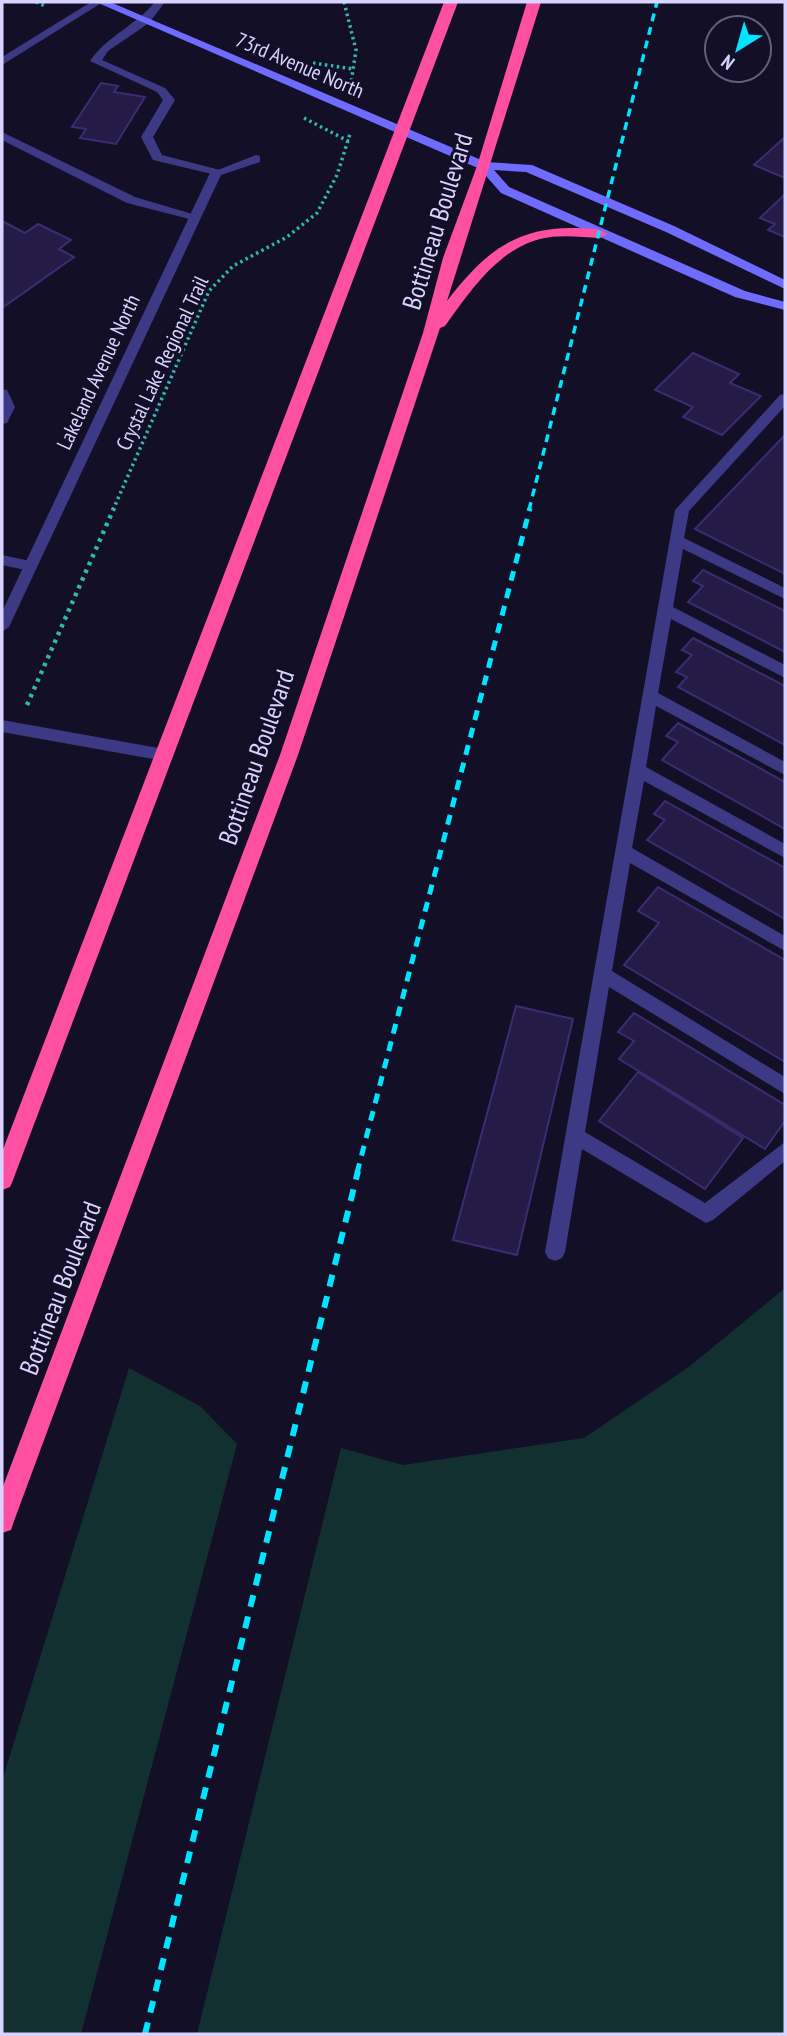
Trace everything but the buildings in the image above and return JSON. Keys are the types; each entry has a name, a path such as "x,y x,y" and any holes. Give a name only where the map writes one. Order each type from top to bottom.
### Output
{"highway":[{"path":"2,1180 164,755 259,517 451,2"},
{"name":"Bottineau Boulevard","path":"2,1521 289,755 431,333 452,258 484,166 534,2"},
{"path":"431,333 467,284 500,253 537,235 600,234"}],"street":[{"name":"73rd Avenue North","path":"99,2 351,107 484,166 528,168 670,229 785,285"},
{"path":"2,62 99,2"},
{"path":"160,2 145,21 104,49 96,61 161,90 169,100 147,137 158,158 216,173 256,159"},
{"path":"2,136 131,200 193,216"},
{"name":"73rd Avenue North","path":"484,166 505,190 740,294 785,306"},
{"name":"Lakeland Avenue North","path":"2,627 193,216 216,173"},
{"path":"2,393 8,407 2,420"},
{"path":"555,1252 682,510 785,398"},
{"path":"677,540 785,594"},
{"path":"2,560 30,566"},
{"path":"665,610 785,672"},
{"path":"650,696 785,769"},
{"path":"2,726 164,755"},
{"path":"637,770 785,852"},
{"path":"623,851 785,944"},
{"path":"602,974 785,1086"},
{"path":"574,1135 706,1213 785,1150"}],"path":[{"name":"Crystal Lake Regional Trail","path":"49,657 209,291 222,272 241,259 294,232 316,216 335,178 349,142 350,84 356,50 344,2"}],"green space":[{"path":"785,1288 785,2034 197,2034 341,1448 403,1465 584,1438 690,1366"},
{"path":"129,1368 200,1406 237,1444 81,2034 2,2034 2,1781"}],"railway":[{"path":"529,510 657,2"},
{"path":"357,1173 530,508"},
{"path":"145,2034 358,1171"}]}
